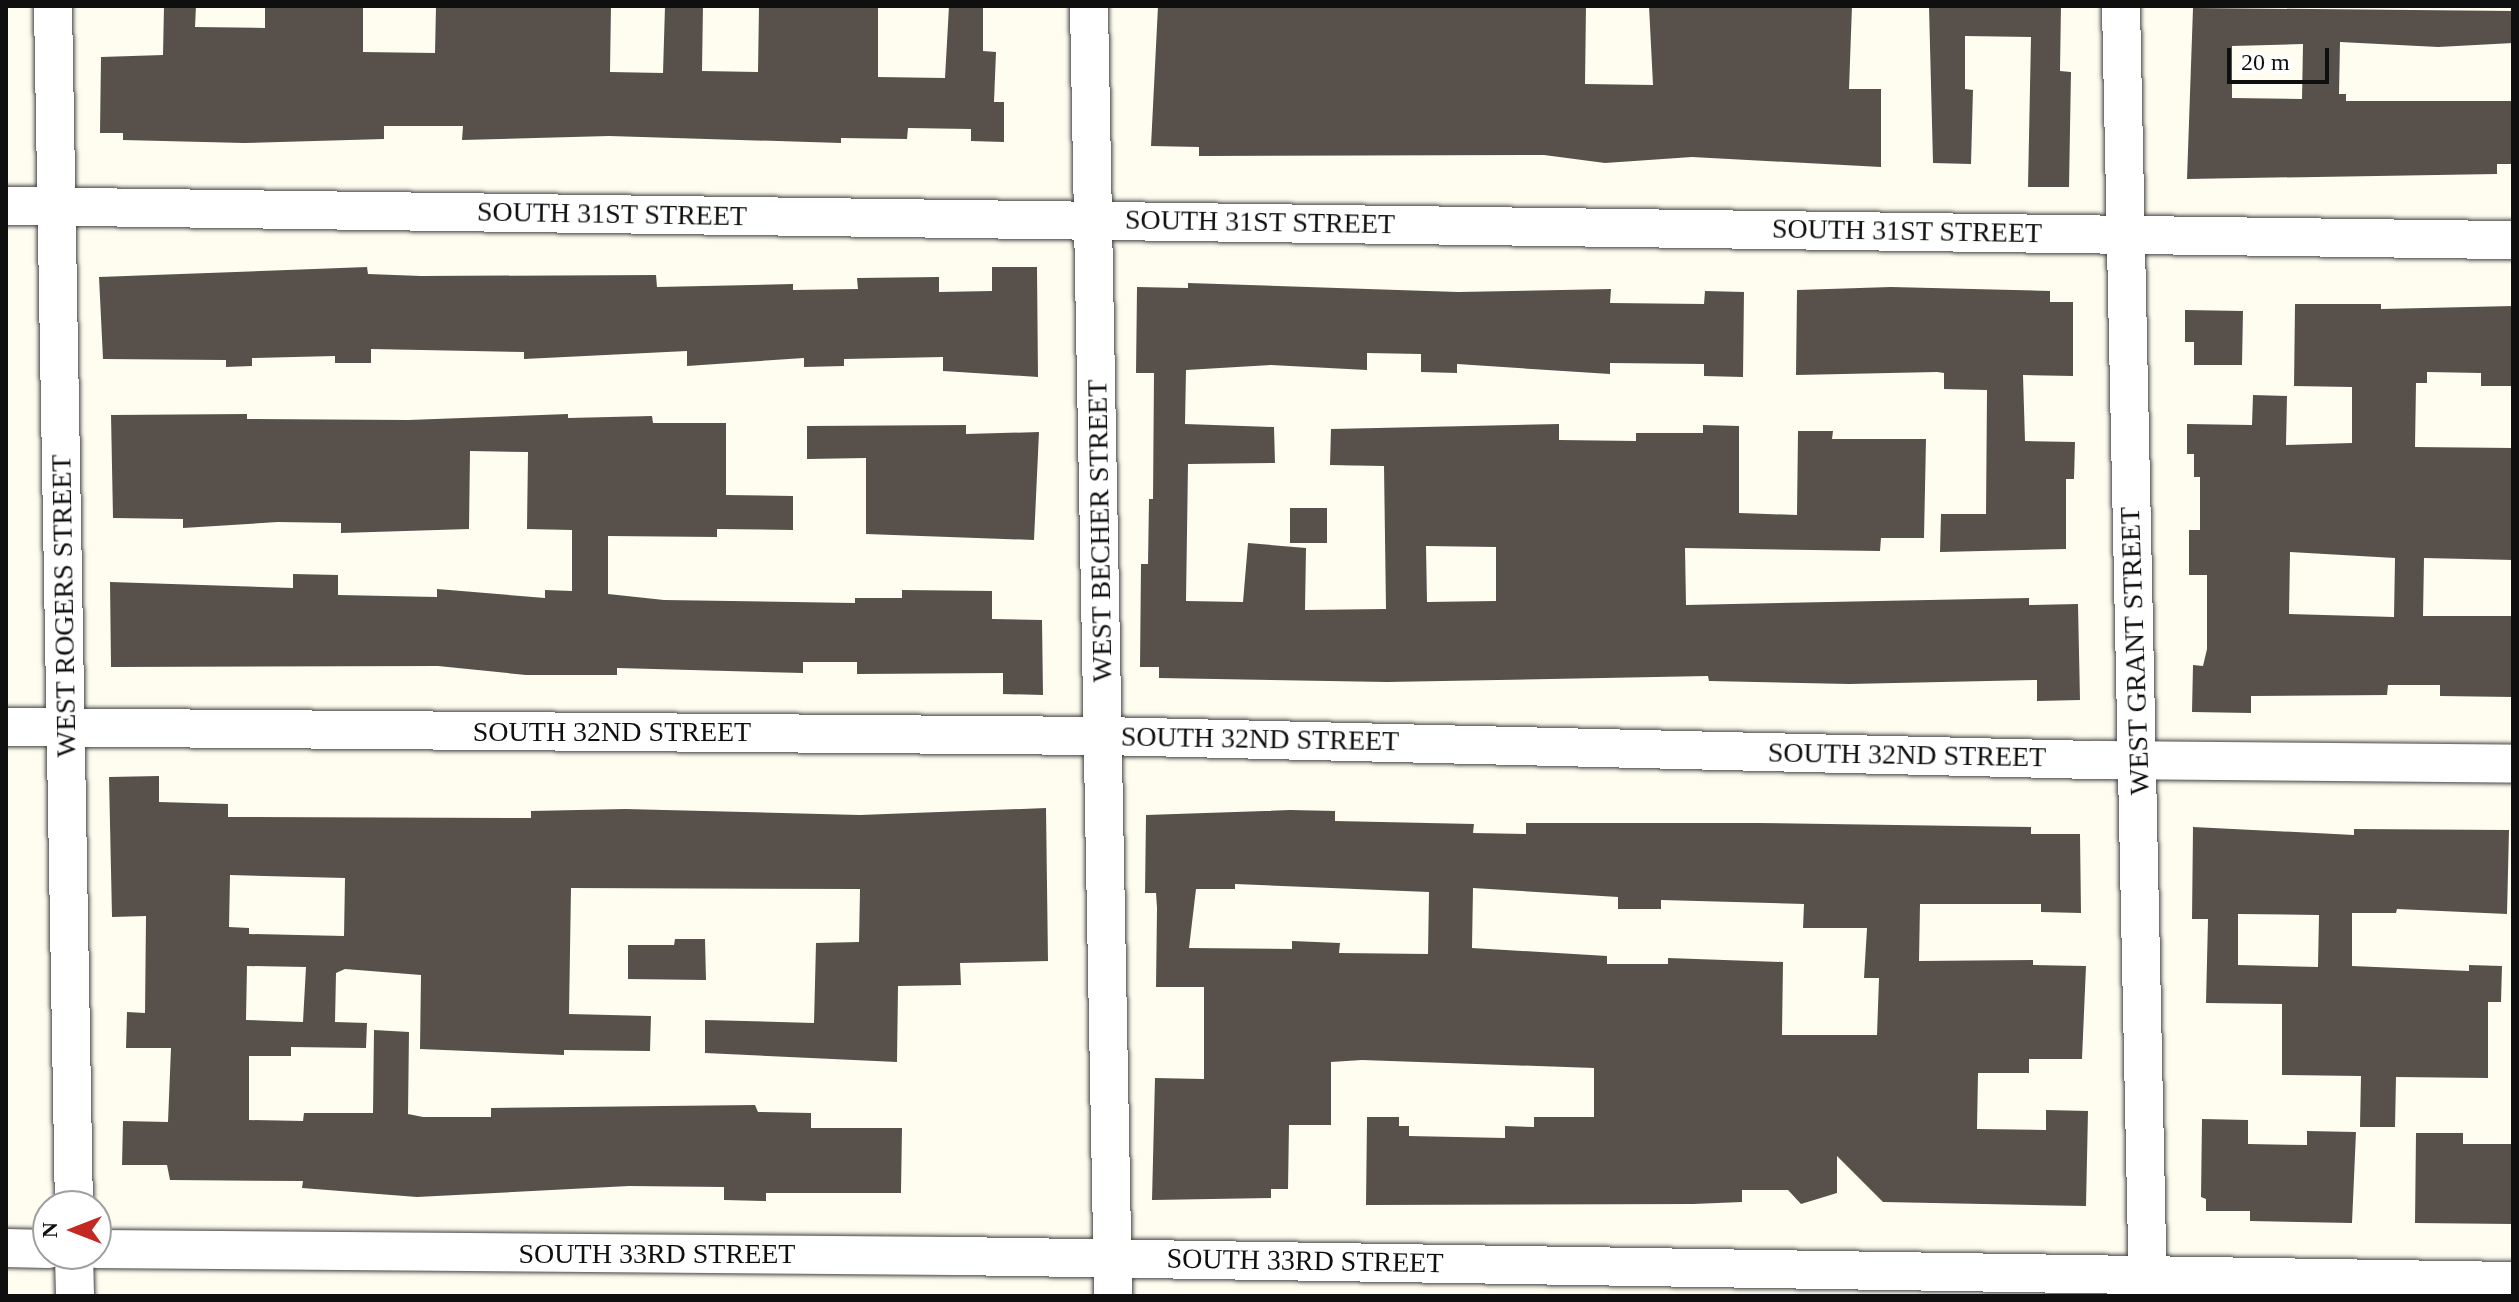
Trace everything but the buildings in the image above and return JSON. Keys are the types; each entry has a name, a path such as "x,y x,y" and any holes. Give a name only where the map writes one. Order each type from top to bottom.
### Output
{"street":[{"name":"WEST ROGERS STREET","path":"53,6 74,1190"},
{"name":"WEST BECHER STREET","path":"1089,6 1113,1296"},
{"name":"WEST GRANT STREET","path":"2121,6 2148,1286"},
{"name":"SOUTH 31ST STREET","path":"6,206 2513,240"},
{"name":"SOUTH 32ND STREET","path":"6,727 1104,736 2139,761 2513,764"},
{"path":"6,1248 32,1249"},
{"name":"SOUTH 33RD STREET","path":"112,1249 1113,1258 2148,1286 2513,1281"},
{"path":"74,1270 75,1296"}]}
